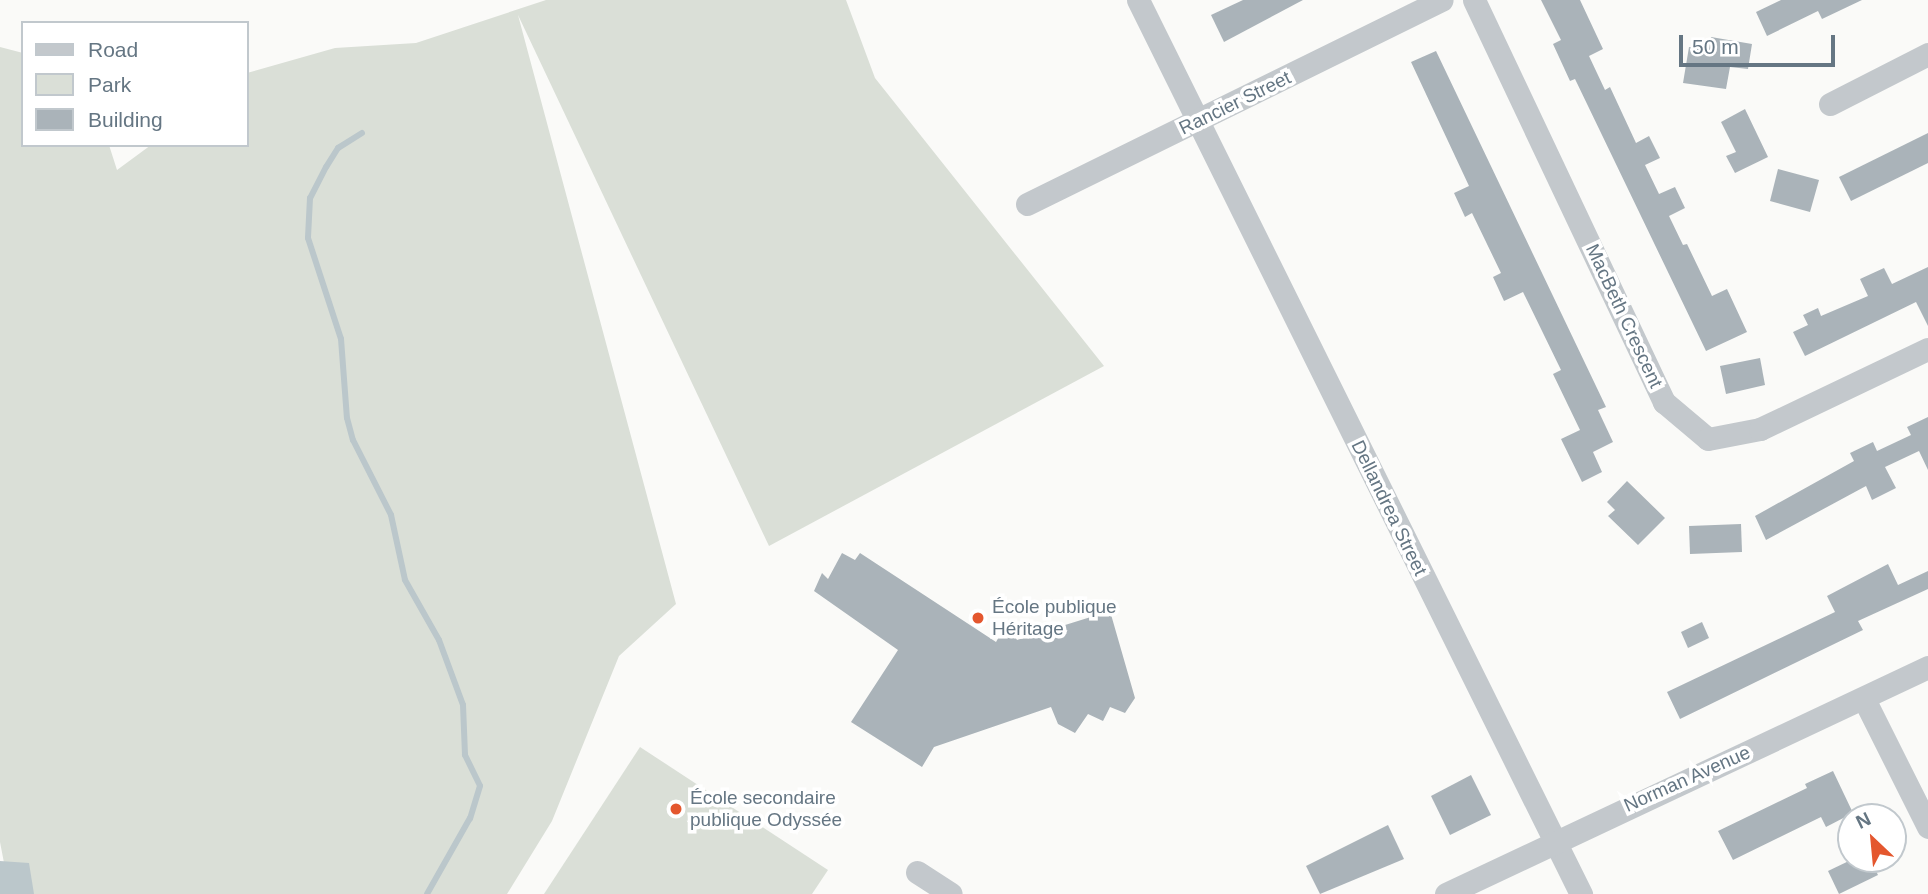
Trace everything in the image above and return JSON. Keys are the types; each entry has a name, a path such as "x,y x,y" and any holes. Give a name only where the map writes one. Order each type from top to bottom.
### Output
{"street":[{"name":"Dellandrea Street","path":"1138,0 1581,894"},
{"name":"Rancier Street","path":"1027,204 1441,0"},
{"name":"MacBeth Crescent","path":"1475,0 1664,402 1708,439 1760,429 1928,349"},
{"path":"1830,104 1928,54"},
{"name":"Norman Avenue","path":"1446,894 1554,839 1864,699 1928,667"},
{"path":"1864,699 1928,827"},
{"path":"917,872 951,894"}],"green space":[{"path":"546,0 846,0 875,78 1104,366 769,546 518,15 676,604 619,656 552,821 507,894 10,894 0,842 0,47 21,52 21,147 110,147 117,170 148,147 248,147 248,73 335,48 416,43"},
{"name":"École secondaire publique Odyssée","path":"640,747 828,870 812,894 544,894"}],"shaded area":[{"path":"0,861 29,863 34,894 0,894"}],"building":[{"path":"1243,0 1303,0 1224,42 1211,15"},
{"path":"1541,0 1580,0 1603,49 1589,56 1605,90 1610,87 1636,143 1649,136 1660,158 1645,165 1659,194 1675,187 1685,208 1669,216 1683,245 1687,244 1712,296 1727,289 1747,332 1706,351 1575,79 1570,81 1553,44 1561,40"},
{"path":"1781,0 1862,0 1822,19 1818,11 1767,36 1756,12"},
{"path":"1711,37 1752,44 1748,69 1730,67 1726,89 1683,83 1689,47 1709,50"},
{"path":"1436,51 1606,407 1598,410 1613,442 1593,452 1602,472 1582,482 1561,439 1580,430 1553,374 1561,370 1523,292 1504,301 1493,277 1501,273 1472,213 1465,217 1454,193 1469,186 1411,62"},
{"path":"1745,109 1768,157 1735,173 1726,156 1736,152 1721,122"},
{"path":"1928,133 1928,163 1851,201 1839,177"},
{"path":"1778,169 1819,180 1810,212 1770,201"},
{"path":"1928,267 1928,326 1916,302 1805,356 1793,332 1808,325 1803,315 1818,308 1821,316 1868,296 1860,279 1884,268 1892,284"},
{"path":"1760,358 1765,385 1726,394 1720,366"},
{"path":"1928,417 1928,470 1919,451 1885,467 1896,488 1872,500 1866,486 1766,540 1755,516 1854,461 1850,453 1873,442 1877,451 1911,435 1907,427"},
{"path":"1627,481 1665,518 1638,545 1608,516 1615,510 1607,502"},
{"path":"1741,524 1742,552 1690,554 1689,526"},
{"path":"842,553 855,560 860,553 996,642 1007,623 1017,640 1110,611 1135,698 1125,713 1110,707 1103,721 1088,714 1075,733 1058,724 1051,707 934,747 922,767 851,722 898,650 814,591 822,573 828,579"},
{"path":"1888,564 1898,585 1928,571 1928,589 1858,621 1863,630 1680,719 1667,692 1835,612 1827,596"},
{"path":"1702,622 1709,638 1688,648 1681,632"},
{"path":"1833,771 1848,803 1837,803 1837,821 1826,827 1821,817 1733,860 1718,831 1807,788 1805,784"},
{"path":"1471,775 1491,815 1450,835 1431,796"},
{"path":"1388,825 1404,859 1320,894 1306,866"},
{"path":"1837,867 1837,873 1878,875 1839,894 1828,871"}],"waterway":[{"path":"362,133 338,148 310,198 308,238 341,339 347,418 353,440 391,515 405,580 439,640 463,705 465,755 480,786 470,818 427,894"}],"place":[{"name":"École publique Héritage","path":"978,618"},
{"name":"École secondaire publique Odyssée","path":"676,809"}]}
